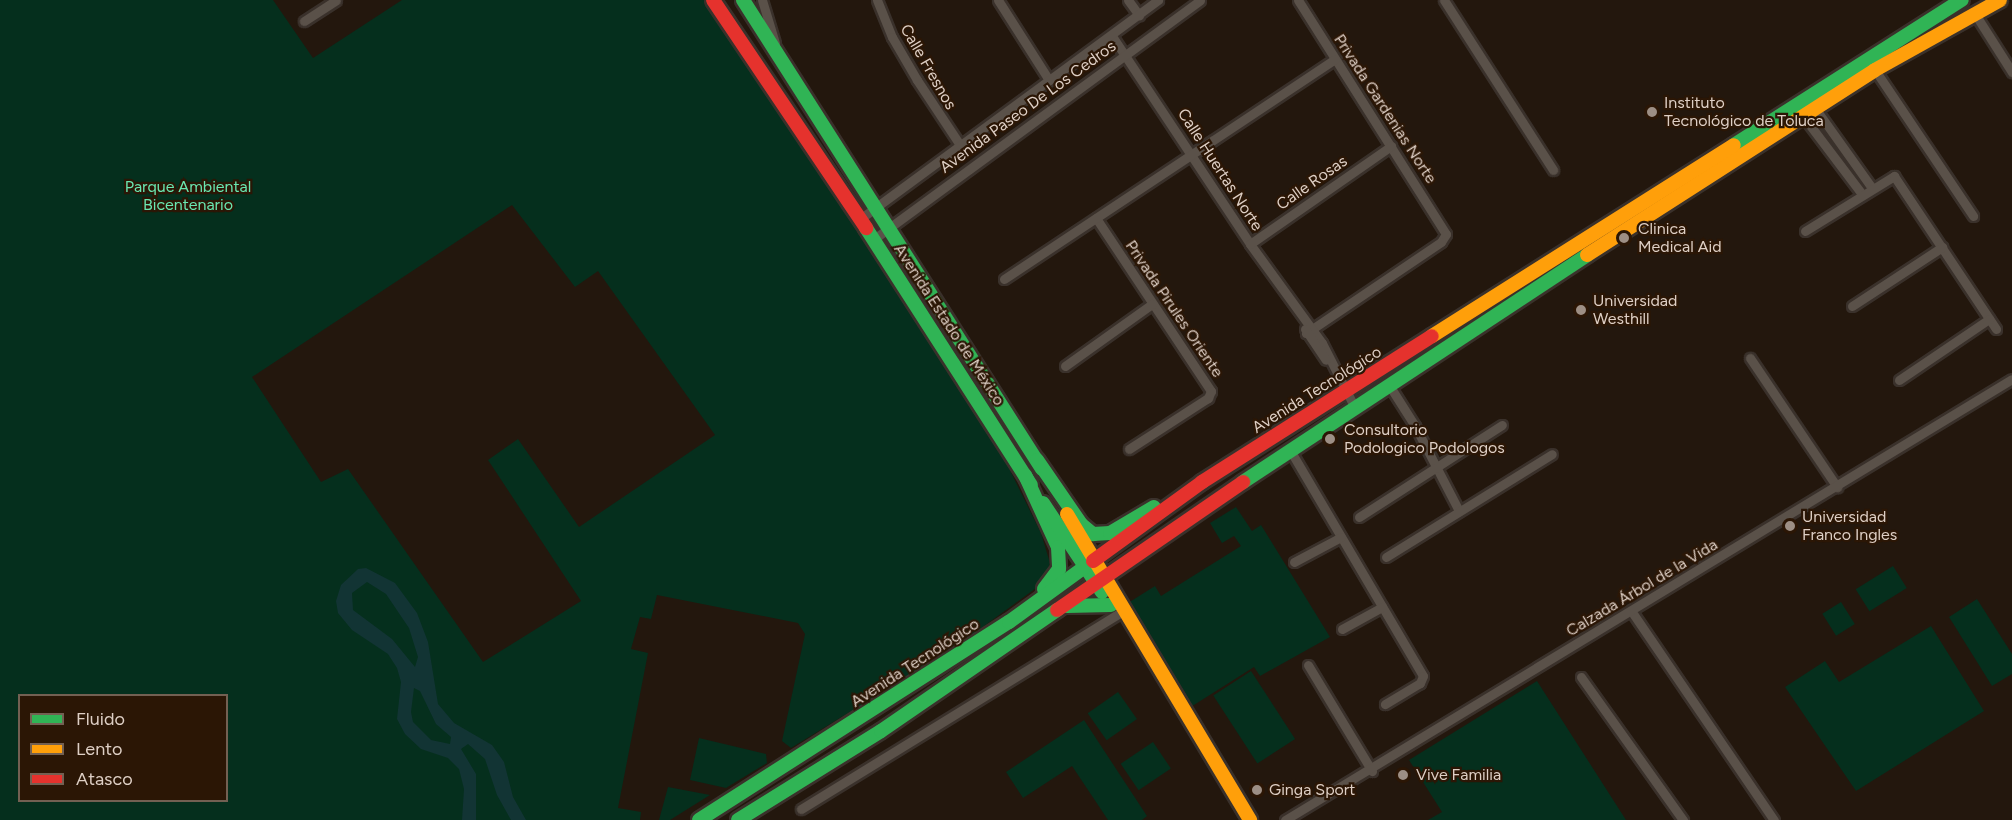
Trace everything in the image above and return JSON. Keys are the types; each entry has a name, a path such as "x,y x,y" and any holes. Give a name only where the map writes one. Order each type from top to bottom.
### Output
{"main road":[{"name":"Avenida Estado de México","path":"713,0 874,238 1025,475 1101,582 1250,820"},
{"name":"Avenida Estado de México","path":"743,0 891,227 1037,460 1089,564"},
{"name":"Avenida Tecnológico","path":"699,820 1010,621 1202,482 1962,0"},
{"name":"Avenida Tecnológico","path":"738,820 882,731 1067,606 1290,450 1389,385 1807,122 1875,70 2000,0"},
{"path":"806,137 815,138 827,129"},
{"path":"819,157 840,149"},
{"path":"1037,460 1081,524 1098,536 1110,533 1202,482"},
{"path":"1010,621 1056,575 1060,558 1055,536 1025,475"},
{"path":"1067,606 1117,610"}],"street":[{"path":"314,0 321,10"},
{"path":"304,21 336,0"},
{"path":"762,0 780,57"},
{"name":"Calle Fresnos","path":"877,0 892,37 960,145"},
{"path":"998,0 1049,80"},
{"path":"1128,0 1139,15"},
{"name":"Avenida Paseo De Los Cedros","path":"861,219 1158,0"},
{"name":"Avenida Paseo De Los Cedros","path":"874,238 1200,0"},
{"name":"Privada Gardenias Norte","path":"1298,0 1446,234 1441,242 1309,331"},
{"path":"1444,0 1553,170"},
{"path":"1975,14 2012,72"},
{"name":"Calle Huertas Norte","path":"1112,36 1303,321 1355,408"},
{"path":"1004,279 1335,59"},
{"path":"1875,70 1973,216"},
{"path":"1819,113 1872,188"},
{"path":"1807,122 1862,194"},
{"name":"Calle Rosas","path":"1251,244 1391,146"},
{"path":"1846,172 1855,164"},
{"path":"1805,231 1892,176 1996,329"},
{"name":"Privada Pirules Oriente","path":"1096,218 1211,393 1129,449"},
{"path":"1852,306 1942,247"},
{"path":"1065,366 1152,304"},
{"path":"1899,380 1989,319"},
{"path":"1750,358 1837,487"},
{"name":"Calzada Árbol de la Vida","path":"1285,820 1372,771 2012,379"},
{"path":"1389,385 1415,426 1459,511"},
{"path":"1359,517 1502,425"},
{"path":"1290,450 1424,676 1419,684 1385,704"},
{"path":"1386,557 1552,454"},
{"path":"1294,562 1341,537"},
{"path":"1342,629 1382,607"},
{"path":"801,809 1117,610"},
{"path":"1632,612 1774,820"},
{"path":"1308,665 1372,771"},
{"path":"1581,677 1683,820"}],"green space":[{"name":"Parque Ambiental Bicentenario","path":"0,0 273,0 313,58 402,0 706,0 877,254 999,448 1041,533 1050,563 1043,583 954,648 791,748 782,741 805,634 798,623 657,595 651,619 640,617 631,649 648,653 618,808 641,812 640,820 0,820","holes":["512,205 575,287 598,271 715,435 579,527 518,439 488,460 581,601 483,662 348,469 321,482 252,377"]},
{"path":"1236,507 1252,531 1261,525 1330,637 1260,676 1254,667 1186,710 1128,603 1155,586 1161,596 1241,546 1234,536 1222,543 1210,523"},
{"path":"1893,566 1907,588 1869,611 1856,589"},
{"path":"1977,599 2012,654 2012,674 1992,686 1949,617"},
{"path":"1841,602 1855,624 1836,636 1822,614"},
{"path":"1931,626 1984,711 1856,791 1785,687 1825,661 1839,682"},
{"path":"1251,671 1295,739 1257,763 1213,696"},
{"path":"1537,681 1626,820 1428,820 1442,812 1409,760"},
{"path":"1118,692 1137,719 1107,740 1088,713"},
{"path":"1084,720 1147,816 1142,820 1108,820 1072,766 1023,798 1006,772"},
{"path":"699,738 766,754 767,763 726,788 690,780"},
{"path":"1153,742 1171,769 1139,790 1121,764"},
{"path":"668,787 710,795 670,820 659,820"}],"water":[{"path":"366,568 395,583 417,613 428,642 438,704 454,723 492,745 504,762 513,797 526,820 511,820 497,795 485,759 468,744 461,749 476,774 476,820 462,820 464,789 459,769 448,758 421,749 405,734 397,719 401,682 397,668 388,654 352,630 338,613 336,601 341,585 358,569","holes":["367,582 386,594 409,628 418,657 415,667 392,639 353,610 352,593","414,688 420,691 436,724 451,737 450,744 431,740 413,722 411,712"]}],"traffic: fast":[{"path":"743,0 1042,469"},
{"path":"1734,145 1962,0"},
{"path":"866,228 1031,485"},
{"path":"1243,482 1587,255"},
{"path":"1037,460 1081,524 1093,534 1110,533 1154,507"},
{"path":"1025,475 1058,547 1059,569 1044,589"},
{"path":"1043,503 1102,592"},
{"path":"699,820 1009,622 1093,561"},
{"path":"1067,606 1111,605"},
{"path":"738,820 881,731 1057,610"}],"traffic: slow":[{"path":"1587,255 1875,70 2000,0"},
{"path":"1432,336 1734,145"},
{"path":"1067,514 1250,820"}],"traffic: jam":[{"path":"713,0 866,228"},
{"path":"1093,561 1202,482 1432,336"},
{"path":"1057,610 1243,482"}],"place":[{"name":"Instituto Tecnológico de Toluca","path":"1652,112"},
{"name":"Clinica Medical Aid","path":"1624,238"},
{"name":"Universidad Westhill","path":"1581,310"},
{"name":"Consultorio Podologico Podologos","path":"1330,439"},
{"name":"Universidad Franco Ingles","path":"1790,526"},
{"name":"Vive Familia","path":"1403,775"},
{"name":"Ginga Sport","path":"1257,790"}]}
